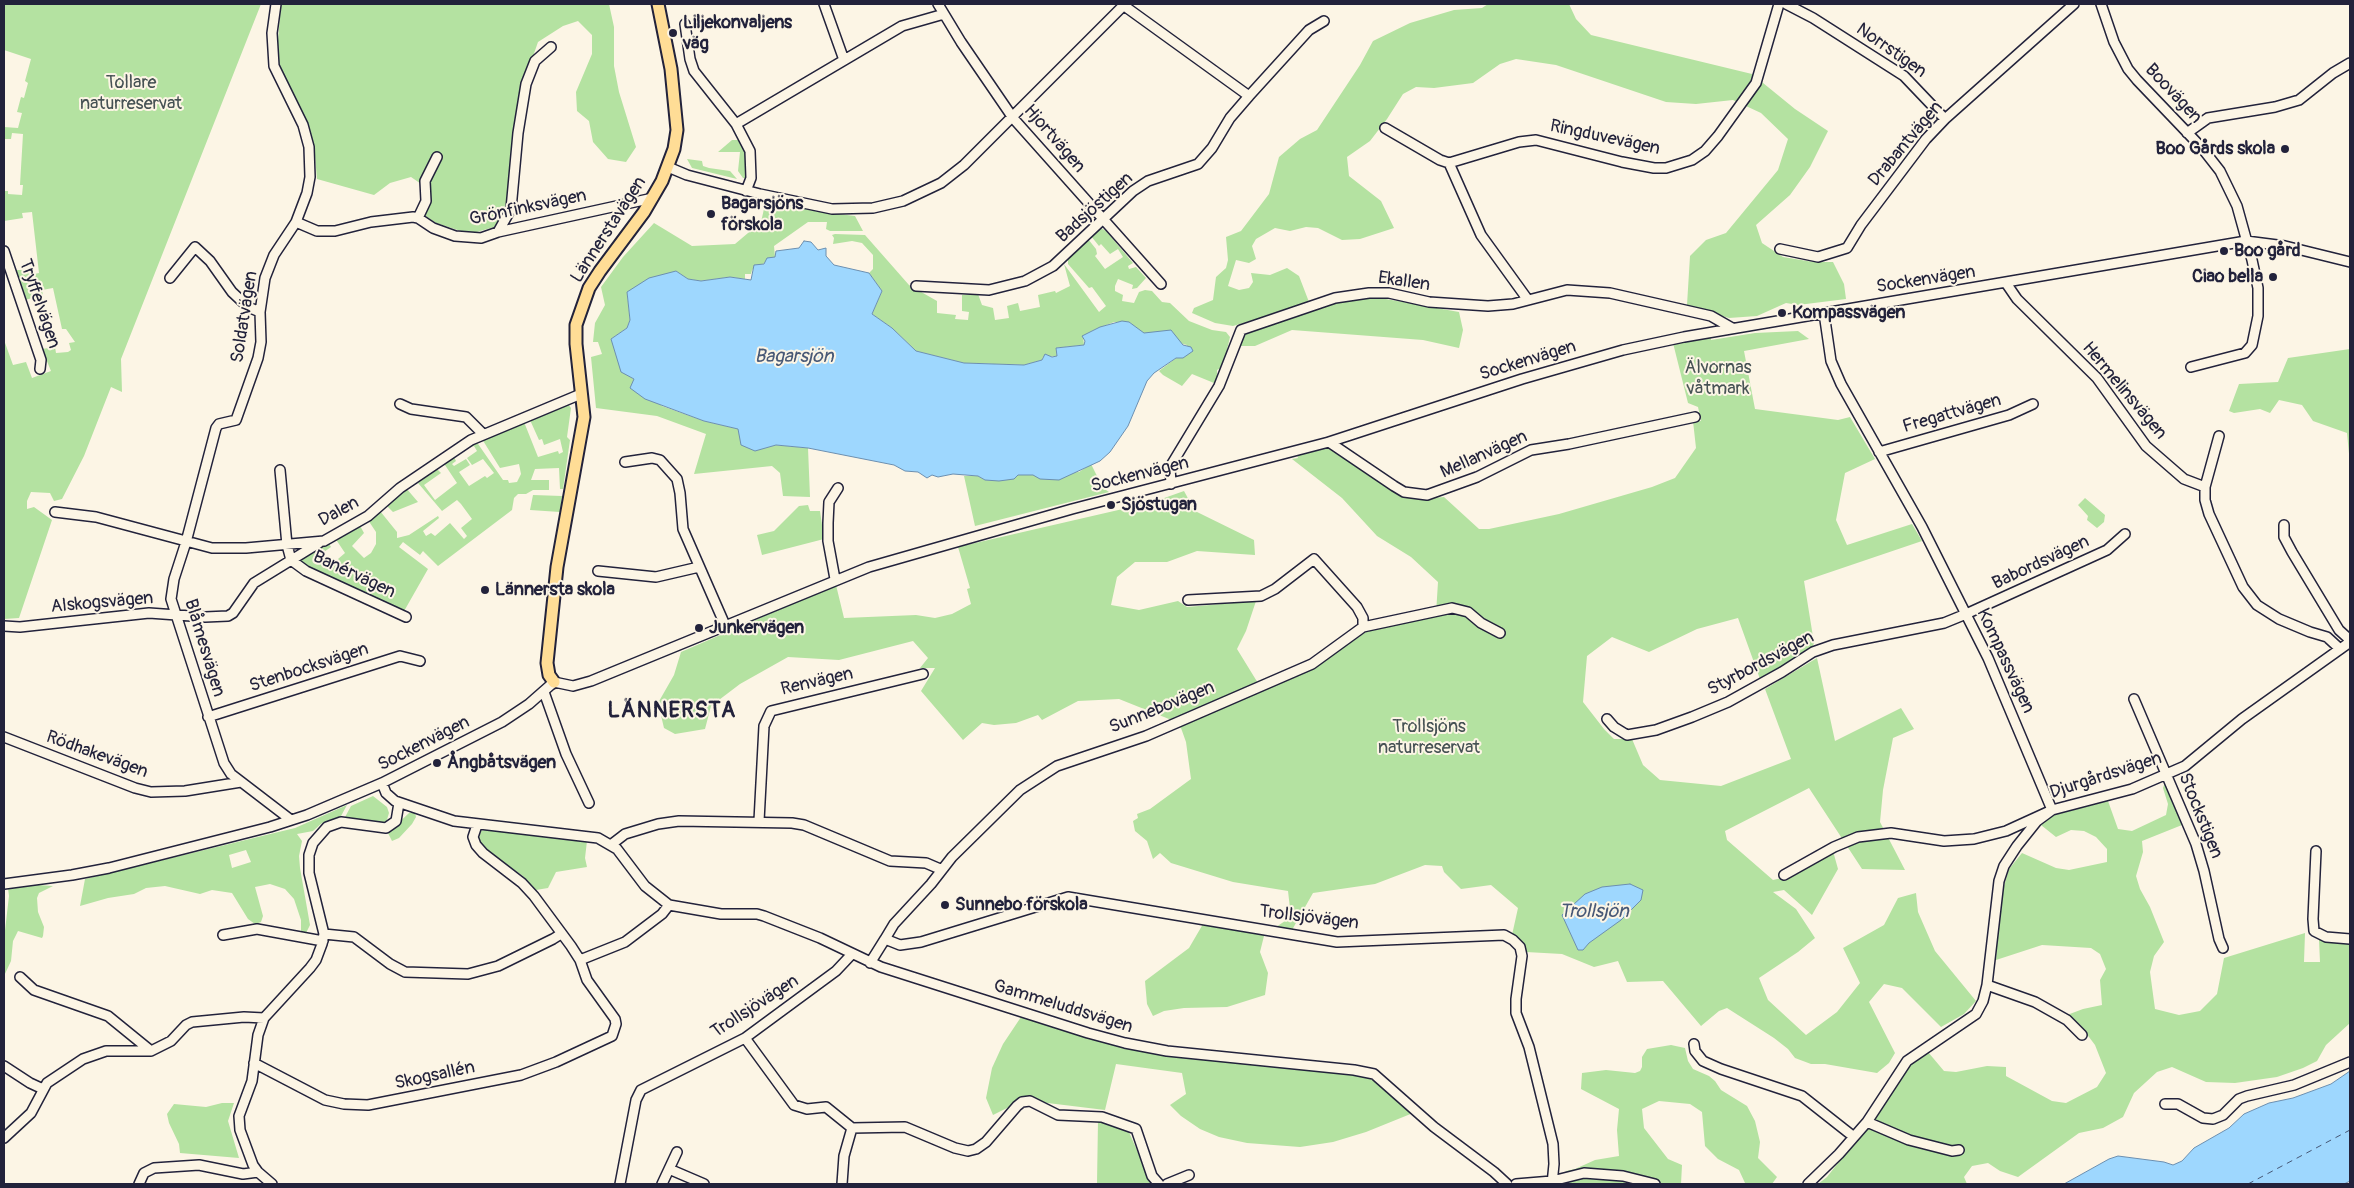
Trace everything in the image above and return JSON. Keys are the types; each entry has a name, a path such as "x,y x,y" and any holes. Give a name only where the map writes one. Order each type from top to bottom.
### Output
{"main road":[{"name":"Lännerstavägen","path":"554,682 549,675 547,663 557,567 583,432 576,325 580,310 600,270 629,234 653,198 668,167 674,149 677,116 671,69 658,4"}],"street":[{"name":"Soldatvägen","path":"239,411 260,350 260,312 265,278 274,255 296,222 307,193 310,176 309,147 303,125 287,96 274,66 272,33 276,4"},
{"path":"824,4 844,60"},
{"name":"Hjortvägen","path":"938,4 1013,118 1161,284"},
{"path":"668,167 687,175 746,191 832,209 860,210 890,205 923,192 953,175 1013,118 1124,4 1249,96"},
{"name":"Ringduvevägen","path":"1449,163 1519,142 1536,140 1622,162 1654,168 1666,168 1692,160 1705,151 1718,136 1756,83 1779,4"},
{"name":"Norrstigen","path":"1786,4 1813,18 1904,76 1945,119"},
{"name":"Drabantvägen","path":"1780,249 1818,257 1847,248 1861,225 1909,159 1945,119 2074,4"},
{"name":"Boovägen","path":"2101,4 2114,42 2128,69 2211,159 2229,187 2239,213 2258,288 2258,316 2252,345 2245,353 2191,368"},
{"path":"736,124 902,26 944,14"},
{"name":"Badsjöstigen","path":"916,286 989,290 1025,281 1053,266 1133,191 1148,182 1198,164 1212,148 1230,118 1249,96 1309,30 1324,21"},
{"path":"685,24 687,48 694,71 736,124 751,157 751,178 746,191"},
{"path":"498,232 511,209 518,134 526,84 535,61 551,47"},
{"path":"2188,133 2208,118 2275,107 2299,100 2333,72 2350,63"},
{"path":"1385,128 1432,156 1449,163 1454,178 1481,235 1528,300"},
{"path":"296,222 318,230 335,231 379,221 418,218 426,201 425,181 437,157"},
{"name":"Grönfinksvägen","path":"418,218 433,228 463,238 481,238 498,232 653,198"},
{"path":"2246,241 2285,246 2350,262"},
{"name":"Sockenvägen","path":"4,884 109,868 270,828 311,814 382,783 502,722 544,692 554,682 573,686 591,681 835,579 898,558 1329,442 1522,379 1623,350 1732,328 2246,241"},
{"path":"170,278 195,247 210,261 232,292 248,307 260,312"},
{"name":"Tryffelvägen","path":"4,251 42,360 40,368"},
{"name":"Hermelinsvägen","path":"2006,283 2017,299 2097,378 2146,446 2184,479 2206,487"},
{"name":"Ekallen","path":"1171,484 1170,467 1220,386 1241,330 1335,298 1369,293 1389,293 1446,304 1503,306 1568,290 1610,293 1711,316 1732,328"},
{"name":"Kompassvägen","path":"1824,313 1831,361 1836,374 1922,527 1966,614 1999,681 2052,810"},
{"name":"Dalen","path":"55,512 96,517 212,548 229,549 324,541 368,516 389,496 450,453 484,434 581,394"},
{"path":"400,404 418,411 466,417 484,434"},
{"name":"Fregattvägen","path":"1879,452 2009,415 2032,404"},
{"name":"Blåmesvägen","path":"239,411 236,420 219,424 216,428 171,599 224,763 228,770 241,782 291,820"},
{"name":"Mellanvägen","path":"1329,442 1399,489 1427,495 1478,478 1531,450 1569,444 1695,417"},
{"path":"2219,436 2206,487 2205,500 2209,514 2250,597 2257,605 2272,615 2326,637 2339,648"},
{"path":"625,462 652,458 660,460 677,479 683,529 725,625"},
{"name":"Banérvägen","path":"280,470 287,545 291,560 306,571 406,617"},
{"path":"835,579 828,541 828,523 829,502 838,488"},
{"path":"2284,525 2284,537 2292,552 2326,606 2338,630 2350,641"},
{"name":"Babordsvägen","path":"1966,614 2107,550 2125,534"},
{"name":"Alskogsvägen","path":"4,626 20,627 149,613 228,616 233,613 254,583 324,541"},
{"path":"1188,600 1261,596 1275,589 1314,559 1357,607 1363,618 1363,627"},
{"path":"598,571 656,577 698,567"},
{"name":"Sunnebovägen","path":"885,939 894,924 931,884 940,870 1020,790 1045,772 1066,762 1146,736 1211,706 1312,664 1363,627 1452,608 1468,612 1481,624 1500,633"},
{"name":"Styrbordsvägen","path":"1607,719 1614,727 1628,735 1656,730 1728,702 1821,648 1930,626 1966,614"},
{"name":"Djurgårdsvägen","path":"1808,1184 1867,1122 1907,1060 1976,1014 1983,1001 1987,985 1999,881 2004,866 2017,846 2037,822 2052,810 2132,789 2166,775 2192,761 2228,729 2350,641"},
{"name":"Stenbocksvägen","path":"208,717 400,656 420,661"},
{"name":"Renvägen","path":"759,822 764,726 770,712 923,674"},
{"path":"544,692 566,754 589,803"},
{"name":"Stockstigen","path":"2134,699 2166,775 2172,783 2196,844 2206,878 2219,939 2224,948"},
{"name":"Rödhakevägen","path":"4,737 151,792 185,791 241,782"},
{"path":"382,783 386,793 399,803 443,818 477,826 598,838 612,844 625,834 679,820 804,825 890,861 926,863 940,870"},
{"path":"272,1184 258,1172 239,1124 240,1110 249,1090 258,1035 264,1018 316,960 323,937 309,873 309,855 313,843 328,827 340,822 386,828 396,821 399,803"},
{"path":"1784,875 1834,848 1858,838 1891,833 1944,841 1974,839 2006,831 2052,810"},
{"path":"477,826 473,837 483,853 522,883 534,896 580,960 625,942 662,914 669,905"},
{"name":"Gammeluddsvägen","path":"612,844 645,886 669,905 721,914 757,914 797,929 870,963 1125,1043 1167,1051 1354,1070 1374,1074 1434,1128 1494,1172 1507,1184"},
{"path":"2316,851 2312,919 2314,931 2326,937 2350,939"},
{"name":"Trollsjövägen","path":"885,939 900,945 921,942 1053,900 1076,897 1337,942 1504,934 1514,940 1520,948 1522,956 1516,1013 1529,1047 1553,1144 1554,1164 1552,1182"},
{"path":"223,935 257,929 323,937 354,937 390,964 405,972 468,974 498,966 553,940 561,934"},
{"path":"870,963 885,939"},
{"name":"Trollsjövägen","path":"620,1184 636,1100 642,1090 744,1038 836,971 852,954"},
{"name":"Skogsallén","path":"254,1063 325,1100 354,1105 380,1104 537,1070 608,1038 614,1033 615,1019 587,980 580,960"},
{"path":"20,977 34,990 108,1016 151,1051"},
{"path":"1987,985 2035,1002 2067,1020 2082,1035"},
{"path":"4,1138 31,1113 43,1089 62,1072 95,1054 106,1051 151,1051 171,1041 186,1025 192,1022 244,1017 264,1018"},
{"path":"744,1038 794,1105 807,1109 826,1107 852,1128 905,1127 955,1148 968,1151 976,1149 986,1142 1017,1106 1022,1102 1030,1101 1058,1115 1102,1117 1136,1129 1152,1176 1159,1184"},
{"path":"1694,1044 1698,1057 1710,1065 1802,1096 1854,1137"},
{"path":"2165,1104 2178,1104 2203,1118 2213,1119 2224,1115 2236,1102 2247,1096 2294,1085 2350,1062"},
{"path":"4,1066 43,1089"},
{"path":"1867,1122 1910,1140 1952,1151 1959,1150"},
{"path":"842,1184 844,1156 852,1128"},
{"path":"662,1184 677,1152"},
{"path":"139,1184 144,1173 154,1168 199,1165 243,1174 258,1172"},
{"path":"668,1169 704,1184"},
{"path":"1516,1184 1552,1182 1584,1173 1623,1176 1655,1184"},
{"path":"1167,1184 1188,1175"}],"green space":[{"name":"Tollare naturreservat","path":"4,4 261,4 121,359 122,392 111,387 84,456 62,499 54,501 50,493 31,492 27,501 27,509 34,507 52,520 19,618 4,619 4,340 13,365 26,362 32,378 51,371 42,349 55,347 56,353 68,352 71,350 69,343 75,342 66,329 62,329 53,288 42,290 43,295 25,300 15,270 29,270 30,275 39,273 32,212 22,213 23,218 4,221 4,191 8,191 8,194 22,195 23,185 20,185 23,134 12,133 11,139 4,139 4,127 18,128 22,113 17,112 21,97 24,98 28,83 25,81 31,59 4,50"},
{"path":"281,4 609,4 614,27 614,66 619,92 636,147 626,162 608,159 593,142 589,121 577,111 576,92 592,54 592,35 578,21 563,26 538,42 522,88 504,216 494,227 470,234 436,223 424,215 430,190 411,177 390,183 374,195 317,179 315,156 308,123 291,96 281,74 277,52"},
{"path":"1488,4 1569,4 1576,19 1591,35 1752,74 1795,109 1828,131 1810,167 1790,195 1756,225 1762,243 1783,257 1813,262 1833,262 1844,284 1846,299 1798,305 1786,303 1757,316 1729,318 1687,305 1690,256 1706,240 1726,233 1778,170 1788,139 1761,113 1733,100 1696,104 1666,102 1556,65 1516,59 1500,64 1473,83 1434,88 1416,87 1403,94 1370,141 1347,157 1349,176 1381,201 1394,228 1360,239 1342,240 1318,228 1306,227 1290,231 1275,228 1256,239 1252,246 1256,259 1249,263 1236,260 1228,286 1239,290 1249,288 1253,282 1251,273 1270,275 1287,268 1299,276 1309,302 1306,305 1233,326 1215,323 1192,313 1194,308 1213,300 1216,277 1226,268 1228,260 1226,237 1241,231 1269,194 1279,157 1300,139 1317,130 1360,65 1373,41 1410,23 1454,10 1482,8"},
{"path":"732,140 738,140 746,154 747,178 743,178 738,171 740,152 718,152"},
{"path":"687,159 702,161 703,166 709,168 730,171 737,179 692,168"},
{"path":"766,200 814,211 855,216 863,231 830,231 826,229 827,222 808,222 774,246 775,257 752,270 751,274 745,274 745,279 730,277 701,281 688,279 676,271 627,292 630,320 627,328 611,339 629,375 662,406 704,421 738,429 755,450 776,445 808,448 810,497 783,496 780,473 772,466 694,474 706,434 657,416 596,408 591,357 602,354 598,342 593,342 595,323 605,305 601,287 623,257 654,223 692,246 735,244 761,222"},
{"path":"1101,228 1106,231 1133,263 1128,266 1129,269 1136,267 1146,278 1137,288 1132,289 1133,285 1118,279 1115,291 1123,295 1122,301 1134,303 1139,292 1145,290 1152,291 1162,302 1170,303 1189,321 1212,330 1226,332 1230,337 1223,367 1217,370 1217,379 1214,383 1192,374 1182,386 1163,375 1159,371 1176,358 1183,358 1187,345 1144,334 1129,322 1114,322 1094,330 1083,336 1084,345 1056,348 1057,356 1043,357 1042,360 1024,365 964,363 916,351 892,328 872,314 882,291 869,273 873,269 873,255 862,243 852,241 833,244 834,238 832,235 865,235 909,285 937,301 937,313 956,315 955,319 968,320 969,312 962,311 962,295 978,294 982,305 993,308 995,320 1009,318 1007,306 1018,303 1020,311 1040,307 1038,295 1055,291 1056,293 1070,286 1064,264 1099,312 1106,306 1092,287 1089,288 1068,264 1068,259 1088,239 1096,249 1097,254 1095,256 1105,269 1123,257 1118,249 1110,254 1101,244 1099,246 1091,236"},
{"path":"1369,296 1459,312 1463,330 1459,348 1423,340 1292,330 1255,346 1239,346 1241,337 1252,329 1333,304"},
{"name":"Trollsjöns naturreservat","path":"1798,331 1809,339 1744,351 1755,409 1838,420 1850,417 1875,459 1845,473 1836,520 1847,545 1912,524 1922,541 1804,581 1814,643 1812,648 1760,679 1738,618 1697,629 1649,652 1612,637 1587,656 1583,702 1614,739 1632,739 1643,765 1660,780 1721,786 1791,759 1765,689 1817,658 1835,741 1901,708 1914,729 1893,738 1883,790 1880,822 1905,870 1862,869 1809,788 1725,831 1727,840 1773,880 1786,877 1833,851 1838,869 1812,915 1784,890 1773,892 1796,909 1815,938 1798,952 1759,978 1768,1000 1806,1035 1837,1012 1860,983 1843,948 1884,925 1898,898 1916,893 1918,912 1935,951 1976,1001 1964,1014 1941,1027 1902,988 1884,984 1869,1002 1895,1053 1889,1063 1877,1073 1825,1064 1811,1064 1795,1058 1788,1049 1774,1038 1727,1008 1719,1011 1701,1026 1663,981 1627,982 1618,961 1594,967 1562,954 1526,952 1512,935 1518,908 1491,885 1461,889 1444,872 1442,866 1425,865 1375,884 1313,893 1292,930 1276,927 1291,917 1288,891 1233,882 1171,863 1160,853 1153,859 1147,841 1135,831 1133,821 1138,818 1137,814 1150,809 1191,779 1186,742 1181,728 1169,719 1119,699 1078,701 1042,720 1038,715 1016,723 994,725 982,723 963,740 921,691 935,668 920,668 928,658 913,641 839,660 788,657 740,684 711,706 705,729 675,734 664,728 658,703 674,675 681,652 836,585 844,618 916,615 935,618 952,614 971,604 967,589 970,588 958,547 1153,502 1184,491 1195,511 1254,540 1255,555 1197,551 1167,562 1135,562 1117,577 1111,605 1139,610 1178,601 1187,607 1256,601 1246,631 1237,649 1261,688 1299,674 1366,632 1436,614 1438,582 1411,557 1377,536 1342,498 1292,459 1298,458 1297,455 1328,446 1369,474 1431,498 1444,497 1479,529 1489,529 1559,514 1652,487 1675,478 1696,448 1693,421 1701,421 1698,407 1688,403 1673,343 1711,337 1711,340 1755,333"},
{"path":"2350,349 2350,464 2347,433 2313,421 2302,405 2279,400 2270,413 2260,409 2234,413 2229,411 2239,384 2278,382 2288,358"},
{"path":"568,404 571,408 567,437 570,440 563,489 560,489 559,468 535,469 531,480 549,480 549,490 533,490 526,494 518,494 514,498 512,510 438,566 423,551 420,555 403,542 399,547 428,569 403,613 306,567 297,559 328,542 331,547 321,554 331,565 335,565 340,562 338,559 345,553 335,538 359,524 364,533 352,546 364,558 371,553 376,544 376,532 368,520 380,511 397,532 397,538 409,535 438,516 439,518 423,531 426,536 431,533 435,536 450,523 464,539 467,536 461,528 472,519 461,504 457,500 442,511 418,483 437,469 441,473 424,485 435,500 457,483 443,462 453,455 456,461 452,464 454,466 466,459 470,465 459,472 469,486 494,473 483,459 472,465 467,458 477,451 474,446 464,449 476,441 503,480 508,480 509,483 517,482 521,474 519,464 500,468 482,439 524,422 538,457 558,451 559,454 563,452 560,439 544,445 542,439 539,440 530,420"},
{"path":"1091,464 1103,488 1109,492 975,526 964,476 978,476 985,480 1018,475 1079,472"},
{"path":"406,488 418,502 393,512 386,505"},
{"path":"533,495 562,496 560,512 530,510"},
{"path":"2085,498 2105,515 2104,522 2097,528 2087,520 2088,516 2078,505"},
{"path":"808,505 810,511 820,511 824,539 762,555 757,535 774,531 799,506"},
{"path":"2165,782 2182,825 2142,841 2143,852 2136,876 2164,942 2154,956 2150,972 2155,1009 2179,1015 2200,1011 2217,994 2224,958 2305,933 2304,962 2320,962 2319,940 2350,941 2350,1023 2326,1045 2317,1061 2277,1077 2235,1083 2206,1082 2172,1067 2157,1072 2134,1093 2123,1117 2103,1128 2079,1133 2018,1177 2000,1171 1988,1163 1972,1166 1964,1177 1967,1184 1818,1184 1827,1177 1881,1108 1898,1077 1908,1065 1928,1052 1944,1071 1956,1072 1987,1066 2006,1067 2006,1076 2052,1101 2066,1103 2097,1087 2106,1073 2095,1045 2080,1025 2067,1015 2102,1005 2100,980 2106,969 2100,954 2091,948 2042,945 1996,960 2000,900 2009,869 2022,853 2056,868 2069,870 2107,862 2107,849 2096,837 2084,831 2071,830 2056,837 2041,825 2051,816 2108,801 2118,829 2132,831 2166,815 2168,804 2163,788"},
{"path":"373,796 387,807 389,813 386,823 344,819 351,806"},
{"path":"347,805 341,816 322,823 313,831 297,834 302,841 299,856 300,868 310,925 305,935 301,934 301,920 294,899 285,889 270,884 255,887 263,916 261,922 255,924 248,919 232,893 212,890 200,894 165,886 146,888 134,894 108,898 80,906 85,879 295,828","holes":["246,850 251,862 232,868 229,855"]},
{"path":"409,813 415,813 416,817 412,824 399,838 392,841 388,833"},
{"path":"490,829 587,841 585,858 587,867 556,872 548,888 536,890 523,876 487,851 482,845 479,838 481,831"},
{"path":"38,885 53,886 39,893 37,898 38,912 44,927 43,936 42,938 18,931 13,941 11,961 4,976 4,939 9,896 8,888"},
{"path":"1203,924 1265,932 1260,952 1268,973 1265,995 1227,1007 1184,1008 1164,1011 1153,1016 1147,1004 1145,981 1189,948"},
{"path":"1023,1014 1176,1056 1364,1075 1380,1085 1413,1113 1366,1132 1333,1142 1300,1147 1247,1143 1219,1137 1200,1129 1181,1116 1170,1105 1186,1094 1182,1073 1116,1064 1105,1110 1023,1100 993,1115 986,1098 992,1068 1003,1044"},
{"path":"1671,1045 1685,1048 1688,1061 1693,1069 1709,1076 1721,1090 1747,1106 1755,1121 1760,1142 1758,1158 1777,1177 1772,1184 1745,1183 1739,1170 1718,1159 1705,1146 1702,1112 1690,1104 1659,1101 1642,1109 1644,1128 1668,1159 1682,1165 1681,1184 1557,1184 1566,1171 1595,1160 1619,1156 1617,1130 1619,1109 1581,1089 1582,1073 1606,1070 1635,1073 1640,1071 1642,1067 1642,1057 1647,1049"},
{"path":"222,1103 234,1103 228,1121 239,1158 180,1153 179,1144 167,1114 174,1104 206,1107"},
{"path":"1098,1121 1128,1130 1152,1184 1094,1184 1097,1183"}],"water":[{"name":"Bagarsjön","path":"804,241 811,242 818,250 826,248 826,256 834,265 869,273 882,291 872,314 892,328 916,351 964,363 1024,365 1042,360 1045,354 1052,357 1057,356 1056,348 1084,345 1085,341 1082,336 1100,327 1122,321 1129,322 1144,333 1171,330 1183,345 1191,347 1193,351 1183,358 1176,358 1154,373 1147,381 1128,426 1110,452 1100,461 1059,480 1040,479 1033,475 1018,475 1014,479 999,481 985,480 978,476 953,474 938,477 932,475 927,478 918,472 905,471 894,465 808,448 776,445 755,451 741,445 738,429 704,421 645,399 630,388 634,379 621,372 611,339 627,328 630,320 627,292 649,278 676,271 688,279 701,281 730,277 751,280 754,265 764,264 767,258 775,257 776,251 799,248"},
{"name":"Trollsjön","path":"1630,884 1643,890 1641,900 1621,920 1589,943 1583,950 1578,950 1562,915 1585,894 1602,887"},
{"path":"2350,1071 2350,1181 2344,1184 2064,1184 2118,1156 2164,1162 2173,1165 2182,1161 2194,1148 2229,1128 2244,1114 2269,1103 2293,1098 2331,1084"}],"ferry route":[{"path":"2248,1184 2350,1130"}],"place":[{"name":"Liljekonvaljens väg","path":"673,33"},
{"name":"Boo Gårds skola","path":"2285,149"},
{"name":"Bagarsjöns förskola","path":"711,214"},
{"name":"Boo gård","path":"2224,251"},
{"name":"Ciao bella","path":"2273,277"},
{"name":"Kompassvägen","path":"1782,313"},
{"name":"Sjöstugan","path":"1111,505"},
{"name":"Lännersta skola","path":"485,590"},
{"name":"Junkervägen","path":"699,628"},
{"name":"Ångbåtsvägen","path":"437,763"},
{"name":"Sunnebo förskola","path":"945,905"}],"district":[{"name":"LÄNNERSTA","path":"672,711"}],"park label":[{"name":"Älvornas våtmark","path":"1718,378"}]}
